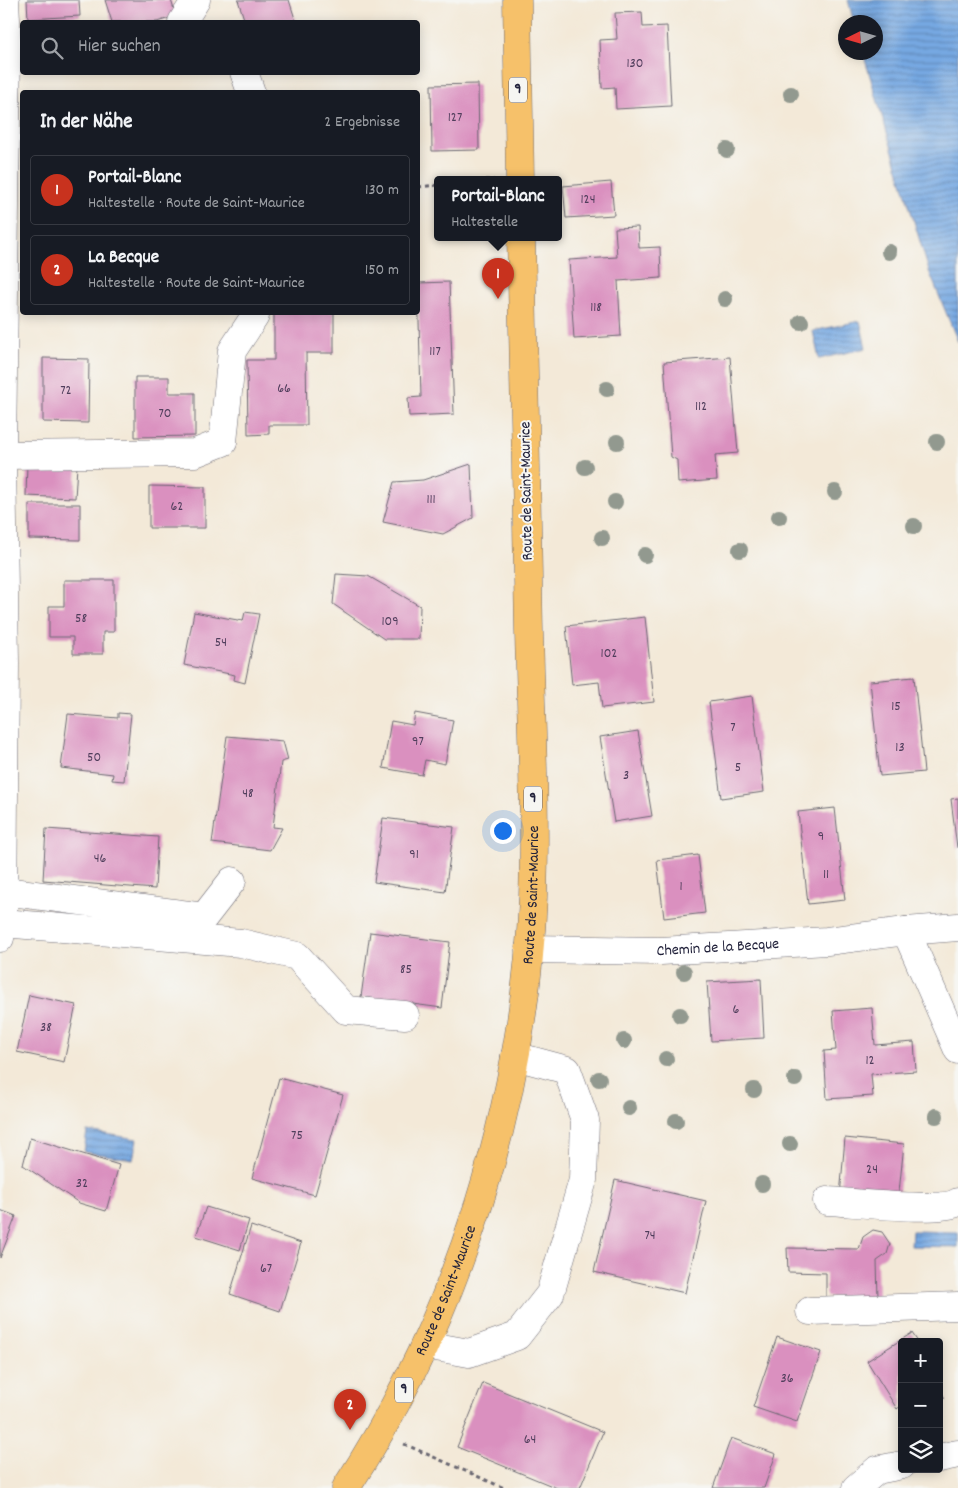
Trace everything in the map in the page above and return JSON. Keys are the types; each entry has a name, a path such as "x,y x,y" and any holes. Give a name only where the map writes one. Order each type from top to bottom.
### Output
{"main road":[{"name":"9","path":"517,0 520,176"},
{"name":"Route de Saint-Maurice","path":"346,1488 380,1434 425,1345 446,1295 480,1198 495,1145 515,1056 529,949 534,846 521,241"}],"street":[{"path":"5,0 15,42 3,251 1,494 5,663 4,891 2,930 241,942 297,956 346,1010 405,1015"},
{"path":"183,20 196,0"},
{"path":"245,75 249,90"},
{"path":"2,455 195,453 223,442 232,351 255,316"},
{"path":"4,891 204,917 232,881"},
{"name":"Chemin de la Becque","path":"529,949 661,951 828,940 958,927"},
{"path":"906,931 958,1050"},
{"path":"425,1345 469,1353 517,1336 550,1294 583,1180 585,1120 567,1070 515,1056"},
{"path":"827,1201 918,1206 952,1206 958,1202"},
{"path":"810,1311 958,1306"},
{"path":"943,1457 958,1454"},
{"path":"856,1488 890,1468"}],"path":[{"path":"420,187 434,185"},
{"path":"380,1434 504,1488"}],"water":[{"path":"848,0 958,0 958,342 929,271 865,60 883,60 883,15 852,15"},
{"path":"860,321 866,348 819,359 813,331"},
{"path":"87,1131 137,1139 133,1159 84,1152"},
{"path":"912,1231 958,1232 958,1247 911,1246"}],"building":[{"path":"27,0 79,0 80,16 28,19"},
{"path":"105,0 171,0 176,16 163,20 111,20"},
{"path":"238,0 289,0 295,20 244,20"},
{"path":"642,12 643,27 667,26 671,106 616,109 615,87 602,88 600,40 617,39 615,13"},
{"path":"478,84 479,150 432,151 431,85"},
{"path":"611,182 614,215 566,218 563,186"},
{"path":"638,227 639,248 660,247 661,278 618,281 621,336 574,339 569,260 617,257 615,228"},
{"path":"449,282 454,414 409,416 408,398 421,397 420,283"},
{"path":"274,315 334,315 334,353 306,353 307,425 269,425 269,434 248,435 247,360 274,360"},
{"path":"730,357 738,453 715,455 717,480 678,483 677,460 671,457 664,362"},
{"path":"43,358 89,359 88,423 43,422"},
{"path":"135,377 169,377 169,393 195,393 195,436 135,437"},
{"path":"27,464 77,466 75,498 26,496"},
{"path":"471,464 473,518 443,534 383,522 394,482 423,480"},
{"path":"149,486 205,487 205,528 149,528"},
{"path":"29,504 80,504 80,540 29,539"},
{"path":"336,574 368,576 420,606 419,639 384,639 333,604"},
{"path":"64,580 114,580 114,632 103,632 103,654 73,654 73,637 49,637 49,606 64,606"},
{"path":"194,612 243,621 245,612 259,614 245,683 234,680 235,675 184,665"},
{"path":"645,617 654,702 602,708 599,682 572,685 566,626"},
{"path":"914,677 924,772 880,776 870,681"},
{"path":"752,696 764,792 721,798 709,702"},
{"path":"118,713 131,714 124,781 112,780 113,774 61,768 68,714 118,718"},
{"path":"415,713 453,720 445,764 425,760 422,775 383,768 391,721 413,725"},
{"path":"638,731 652,816 614,822 600,737"},
{"path":"227,736 283,741 288,760 281,762 273,827 282,828 270,850 212,843"},
{"path":"958,798 958,847 957,848 951,799"},
{"path":"835,808 845,900 808,904 798,812"},
{"path":"383,818 454,827 445,892 374,882"},
{"path":"46,829 158,837 155,889 43,880"},
{"path":"698,855 705,913 664,918 657,860"},
{"path":"370,932 450,942 442,1008 361,997"},
{"path":"761,979 764,1038 711,1041 707,982"},
{"path":"29,995 76,1005 64,1062 17,1052"},
{"path":"872,1008 875,1045 914,1042 916,1071 871,1074 873,1096 827,1099 824,1051 836,1050 833,1011"},
{"path":"279,1078 343,1095 315,1195 252,1178"},
{"path":"30,1138 119,1165 106,1211 79,1203 23,1165"},
{"path":"845,1138 904,1144 898,1202 840,1196"},
{"path":"615,1180 706,1201 685,1293 594,1272"},
{"path":"206,1207 249,1220 240,1250 196,1236"},
{"path":"0,1210 16,1216 0,1258"},
{"path":"251,1226 301,1243 280,1311 230,1294"},
{"path":"873,1230 882,1232 890,1244 887,1254 877,1261 878,1298 826,1297 826,1273 788,1272 787,1248 859,1249 863,1237"},
{"path":"912,1333 915,1338 904,1338"},
{"path":"777,1337 821,1352 797,1422 753,1407"},
{"path":"898,1342 897,1409 867,1361"},
{"path":"483,1383 603,1432 580,1488 557,1488 457,1447"},
{"path":"731,1438 776,1454 764,1488 713,1488"}],"place":[{"name":"Portail-Blanc","path":"498,299"},
{"name":"La Becque","path":"350,1430"}]}
